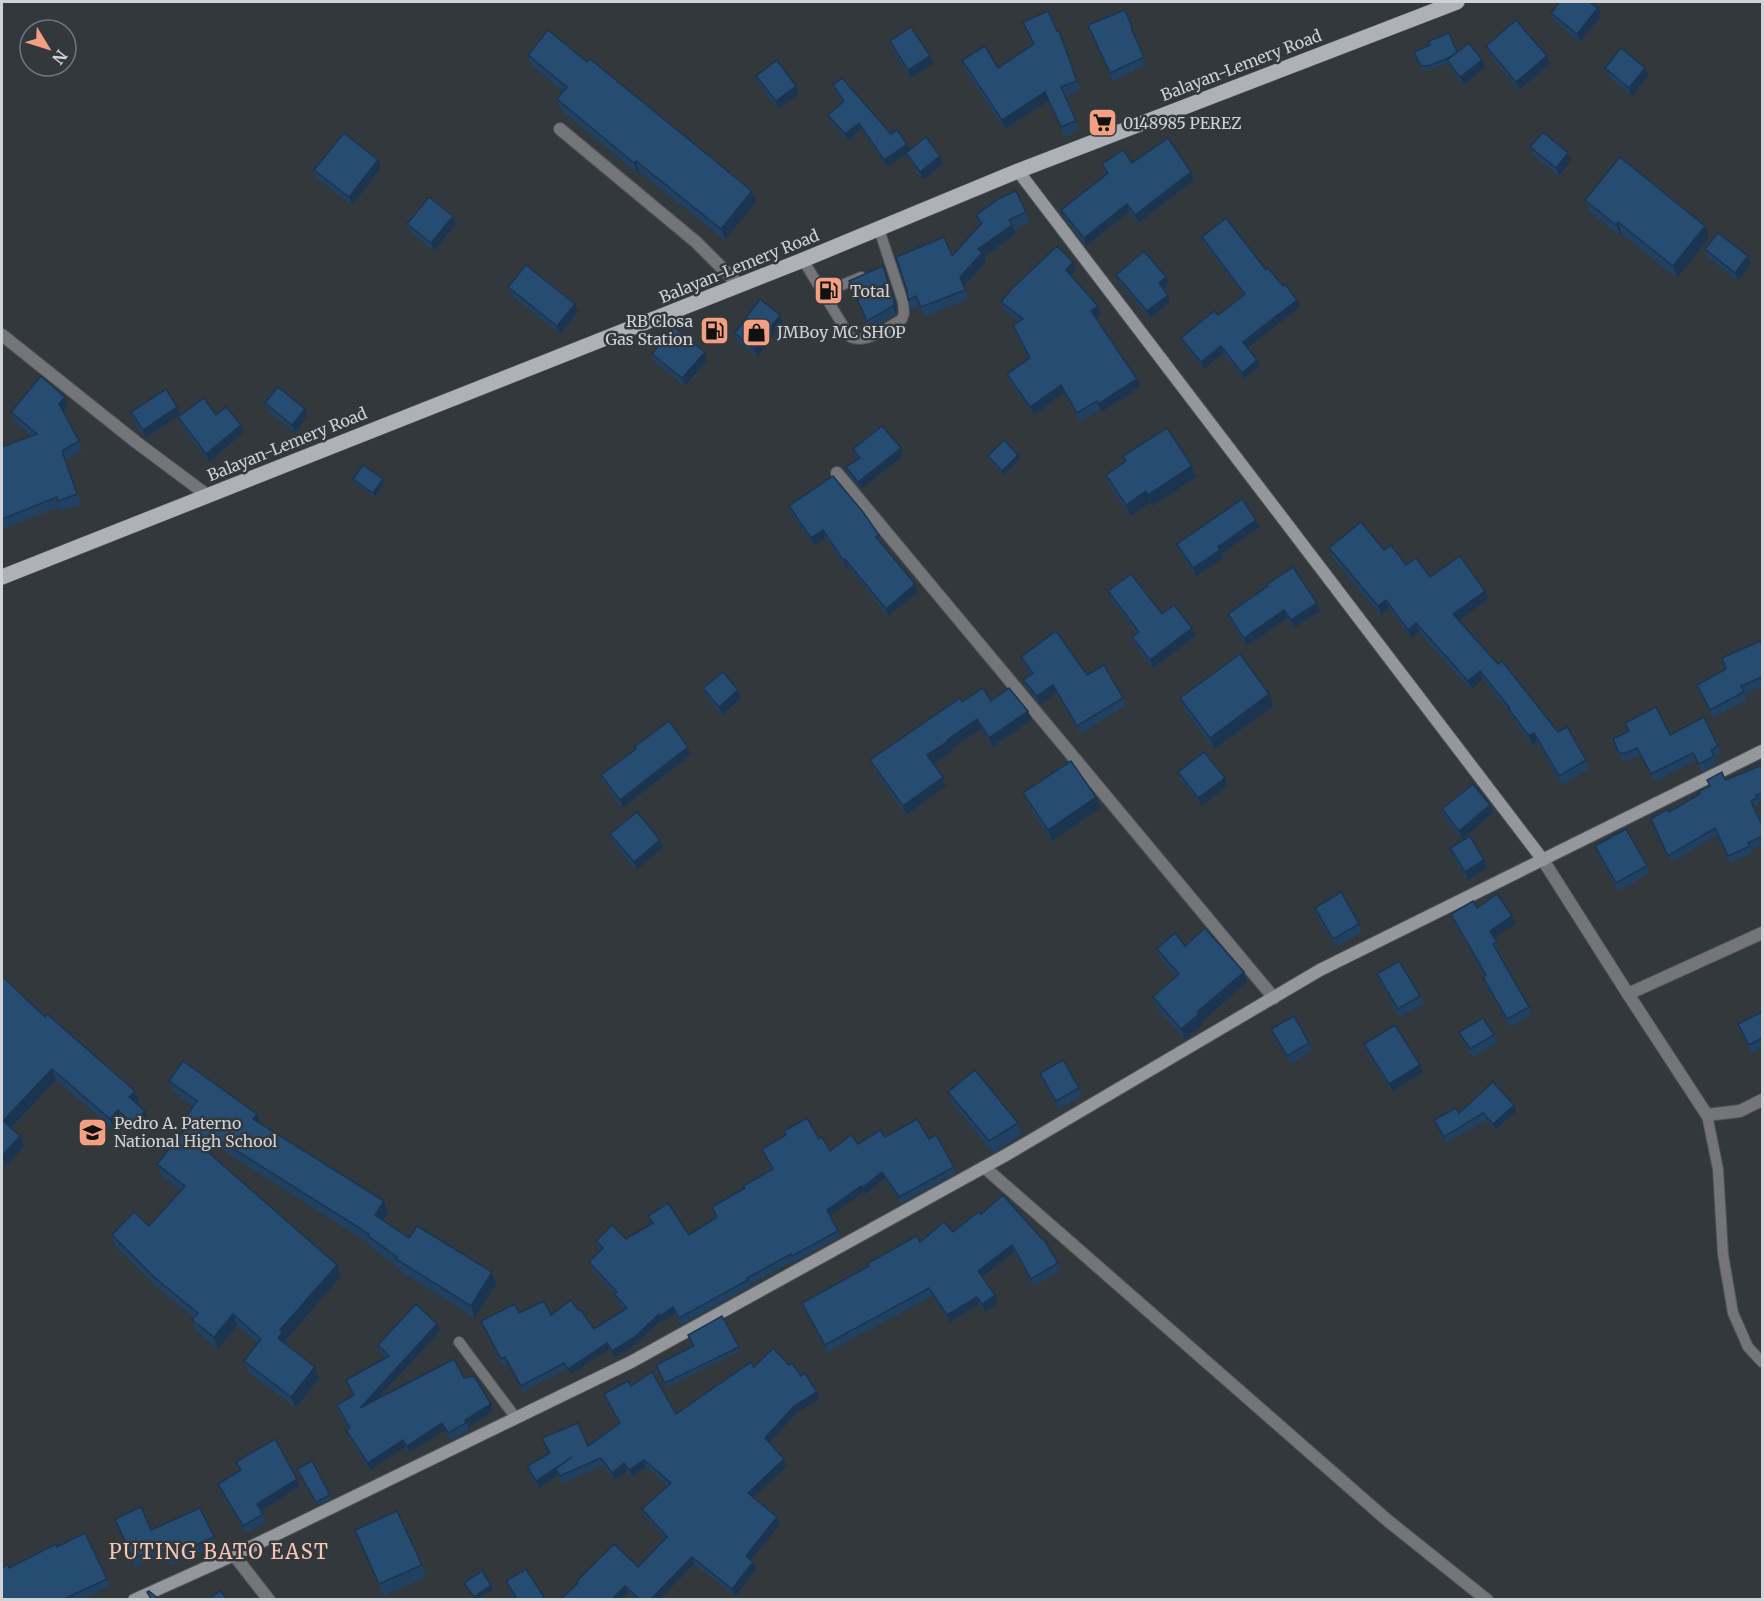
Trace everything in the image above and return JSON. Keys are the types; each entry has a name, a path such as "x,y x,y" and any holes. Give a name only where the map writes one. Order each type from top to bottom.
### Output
{"main road":[{"name":"Balayan-Lemery Road","path":"2,577 803,260 1018,171 1457,2"}],"street":[{"path":"560,129 696,242 739,285"},
{"path":"1018,171 1544,860 1707,1115 1740,1111 1762,1100"},
{"path":"2,335 136,442 207,495"},
{"path":"837,473 1274,998"},
{"path":"134,1599 234,1555 631,1362 984,1167 1320,970 1762,751"},
{"path":"1628,994 1762,933"},
{"path":"984,1167 1387,1520 1487,1599"},
{"path":"234,1555 269,1599"}],"lane":[{"path":"803,260 850,337 857,340 867,339 902,319 904,313 903,302 881,268 879,229"},
{"path":"823,293 881,268"},
{"path":"1707,1115 1718,1169 1723,1254 1733,1313 1748,1347 1762,1362"},
{"path":"459,1342 516,1418"}],"building":[{"path":"1560,2 1589,2 1598,8 1577,34 1551,13"},
{"path":"1125,10 1144,57 1110,73 1088,25"},
{"path":"1048,11 1059,31 1077,81 1061,87 1076,121 1061,127 1045,92 1002,120 962,60 985,46 998,68 1034,44 1023,22"},
{"path":"1516,20 1547,56 1516,82 1486,46"},
{"path":"911,27 930,56 908,70 890,41"},
{"path":"548,30 587,62 590,59 752,191 721,229 636,161 634,163 557,99 567,87 528,55"},
{"path":"1449,33 1457,52 1428,66 1421,66 1414,52 1430,45 1429,41"},
{"path":"1469,43 1482,60 1460,77 1447,60"},
{"path":"1621,48 1645,68 1629,88 1605,68"},
{"path":"777,60 796,86 776,101 756,76"},
{"path":"842,78 891,134 897,130 907,144 884,160 859,123 845,134 828,115 844,101 833,85"},
{"path":"1543,132 1568,153 1556,168 1530,147"},
{"path":"344,133 378,160 349,197 314,170"},
{"path":"926,137 940,156 920,172 906,153"},
{"path":"1168,138 1191,172 1135,215 1127,204 1084,238 1061,210 1108,173 1102,164 1123,150 1132,163"},
{"path":"1620,157 1705,226 1673,266 1618,222 1616,225 1585,200"},
{"path":"1016,191 1026,212 1009,220 1012,225 978,249 982,253 960,277 965,290 921,307 916,296 908,300 896,257 944,237 952,256 982,223 976,215 1000,198"},
{"path":"429,197 453,216 431,243 407,224"},
{"path":"1226,218 1266,270 1268,268 1283,286 1285,284 1297,300 1243,342 1257,360 1242,373 1221,346 1201,362 1181,338 1214,311 1218,315 1245,294 1202,237"},
{"path":"1718,233 1748,256 1735,273 1705,249"},
{"path":"1057,246 1073,262 1066,270 1098,306 1091,311 1137,379 1098,404 1097,401 1077,413 1061,385 1030,407 1007,374 1030,358 1013,325 1023,319 1001,302 1014,286"},
{"path":"1144,251 1166,277 1159,283 1168,295 1147,311 1116,275"},
{"path":"526,265 575,304 557,326 508,287"},
{"path":"883,266 894,304 867,321 849,281"},
{"path":"760,299 780,315 754,349 735,333"},
{"path":"674,327 705,352 682,378 652,354"},
{"path":"41,376 65,397 59,404 79,441 62,451 77,494 58,501 57,497 2,519 2,447 37,434 11,412"},
{"path":"278,387 305,409 292,425 265,403"},
{"path":"166,389 177,407 143,430 131,412"},
{"path":"204,398 216,415 226,407 241,425 206,454 178,417"},
{"path":"882,426 901,448 858,482 846,467 860,458 853,449"},
{"path":"1167,428 1192,466 1148,495 1146,491 1126,505 1106,475 1126,461 1123,456"},
{"path":"1004,440 1018,455 1002,471 988,456"},
{"path":"363,465 383,479 373,493 353,479"},
{"path":"833,476 863,512 879,535 876,537 915,584 886,609 845,559 843,560 823,530 811,538 789,506"},
{"path":"1242,499 1256,520 1218,547 1220,550 1193,568 1177,544"},
{"path":"1361,522 1384,550 1391,545 1406,565 1416,558 1430,577 1460,556 1485,591 1453,614 1498,664 1502,661 1558,732 1567,727 1586,760 1559,776 1534,733 1529,736 1480,671 1468,681 1416,623 1408,630 1386,600 1378,606 1329,548"},
{"path":"1293,567 1317,603 1291,620 1284,610 1244,638 1228,614"},
{"path":"1131,574 1162,614 1174,605 1192,628 1150,660 1132,637 1139,632 1108,591"},
{"path":"1056,631 1087,675 1104,665 1123,698 1077,726 1053,685 1037,696 1023,680 1033,673 1021,657"},
{"path":"1760,641 1762,677 1741,686 1744,692 1710,710 1697,685 1726,669 1722,658"},
{"path":"1240,654 1269,694 1210,738 1180,698"},
{"path":"723,672 738,690 719,707 703,688"},
{"path":"983,688 991,701 1009,688 1028,711 989,738 977,719 927,755 943,777 903,806 870,760 960,698 962,702"},
{"path":"1656,707 1670,735 1704,717 1718,746 1711,750 1714,756 1699,764 1693,753 1651,774 1637,748 1626,753 1619,753 1613,739 1629,731 1625,723"},
{"path":"669,721 688,747 620,800 601,775"},
{"path":"1204,752 1225,778 1198,798 1178,772"},
{"path":"1071,761 1096,797 1048,830 1023,793"},
{"path":"1762,765 1762,793 1756,795 1757,798 1751,801 1762,825 1762,836 1748,843 1750,846 1728,856 1715,828 1668,856 1651,819 1667,809 1669,812 1700,794 1699,791 1710,786 1707,780 1722,772 1725,780"},
{"path":"1473,784 1490,805 1459,831 1442,809"},
{"path":"637,812 660,840 634,862 610,834"},
{"path":"1626,829 1647,866 1616,883 1595,846"},
{"path":"1470,836 1484,860 1465,872 1450,848"},
{"path":"1341,892 1359,924 1333,939 1315,908"},
{"path":"1497,894 1512,916 1490,931 1497,942 1493,944 1529,1007 1507,1019 1483,977 1486,975 1451,914 1473,901 1477,908"},
{"path":"1205,928 1244,972 1197,1012 1199,1014 1181,1029 1153,997 1179,974 1157,949 1175,933 1185,946"},
{"path":"1399,961 1420,996 1398,1009 1377,974"},
{"path":"2,976 45,1017 47,1014 135,1091 129,1097 145,1111 133,1124 118,1110 110,1119 52,1069 3,1121 20,1136 2,1156"},
{"path":"1762,1012 1762,1038 1749,1045 1738,1024"},
{"path":"1294,1016 1309,1043 1287,1056 1271,1029"},
{"path":"1483,1018 1494,1035 1470,1049 1459,1032"},
{"path":"1395,1025 1420,1065 1389,1084 1364,1044"},
{"path":"1063,1060 1079,1088 1056,1101 1040,1073"},
{"path":"183,1061 257,1114 253,1119 384,1201 375,1215 409,1238 417,1226 492,1272 471,1306 396,1259 397,1257 368,1236 369,1234 210,1134 201,1146 337,1265 280,1330 283,1331 278,1338 315,1367 291,1397 244,1361 261,1339 233,1314 214,1337 192,1320 198,1313 154,1277 112,1235 134,1212 149,1226 185,1186 157,1164 190,1122 185,1118 197,1101 169,1081"},
{"path":"975,1070 1018,1123 989,1141 948,1092"},
{"path":"1493,1082 1514,1105 1493,1124 1483,1113 1444,1137 1434,1120 1456,1108 1459,1113"},
{"path":"807,1118 819,1139 822,1137 830,1151 851,1135 858,1144 880,1130 885,1137 917,1119 929,1139 936,1135 954,1167 899,1197 882,1172 827,1210 838,1231 747,1278 748,1280 679,1318 673,1307 660,1316 659,1314 635,1337 612,1351 607,1343 568,1369 564,1363 521,1386 505,1357 501,1359 481,1321 515,1304 519,1313 544,1301 551,1315 571,1300 594,1329 627,1308 614,1294 617,1292 589,1262 603,1248 596,1241 612,1225 626,1239 653,1223 648,1216 668,1203 689,1235 717,1217 712,1207 773,1169 762,1149 786,1135 784,1131"},
{"path":"1003,1195 1043,1238 1058,1263 1031,1279 1012,1245 978,1271 995,1295 982,1304 977,1297 947,1315 929,1288 825,1345 802,1303 917,1236 920,1242 944,1222 953,1232 978,1212 981,1214"},
{"path":"416,1304 437,1324 360,1408 454,1359 464,1378 474,1376 491,1404 448,1433 442,1423 407,1446 403,1440 368,1463 346,1430 350,1428 337,1405 354,1395 346,1380 389,1356 378,1345"},
{"path":"722,1316 739,1347 665,1383 656,1365 694,1346 688,1335"},
{"path":"773,1348 789,1365 792,1363 801,1376 805,1373 817,1392 794,1406 765,1438 784,1459 748,1493 777,1517 746,1556 753,1562 732,1589 692,1557 651,1599 639,1599 625,1586 612,1599 561,1599 614,1544 638,1567 667,1537 642,1509 671,1483 644,1460 629,1470 624,1463 612,1473 601,1458 560,1476 556,1469 572,1457 536,1481 527,1466 550,1453 542,1438 578,1423 588,1446 620,1423 604,1394 628,1381 631,1386 652,1372 676,1414 751,1362 754,1367"},
{"path":"275,1439 297,1479 257,1504 263,1514 243,1526 218,1484 241,1470 236,1462"},
{"path":"312,1461 330,1495 316,1502 297,1469"},
{"path":"141,1507 151,1530 200,1508 214,1537 167,1558 161,1546 133,1559 115,1519"},
{"path":"397,1511 422,1565 379,1584 355,1530"},
{"path":"85,1533 107,1579 64,1599 2,1599 2,1568 8,1564 9,1568 56,1544 57,1547"},
{"path":"526,1569 545,1599 517,1599 506,1581"},
{"path":"482,1571 491,1585 474,1597 464,1583"},
{"path":"149,1591 159,1599 151,1599 147,1592"},
{"path":"220,1591 227,1599 209,1599"}],"place":[{"name":"0148985 PEREZ","path":"1102,123"},
{"name":"Total","path":"829,291"},
{"name":"RB Closa Gas Station","path":"714,330"},
{"name":"JMBoy MC SHOP","path":"756,332"},
{"name":"Pedro A. Paterno National High School","path":"93,1132"}],"district":[{"name":"PUTING BATO EAST","path":"219,1551"}]}
